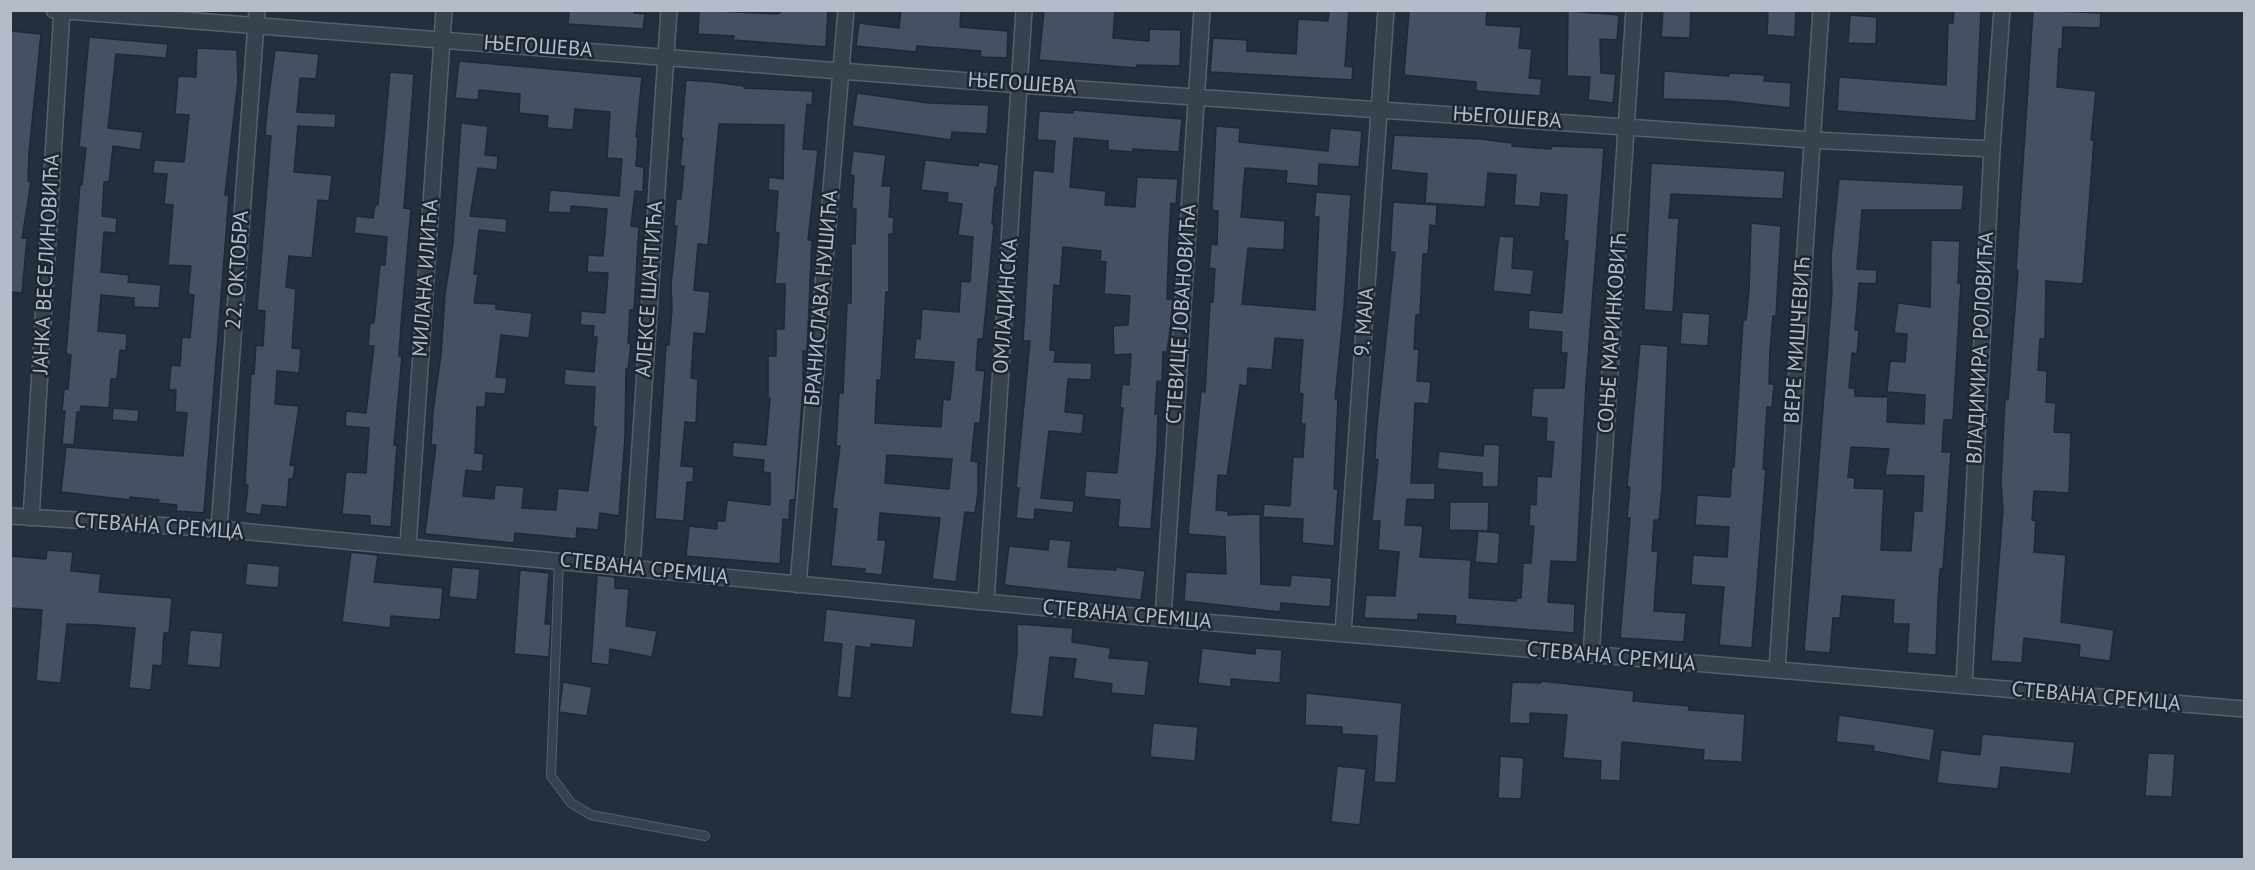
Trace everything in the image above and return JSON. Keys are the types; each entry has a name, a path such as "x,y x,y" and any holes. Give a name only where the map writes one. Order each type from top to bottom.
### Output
{"street":[{"name":"ЊЕГОШЕВА","path":"54,10 256,18 441,40 1021,84 1812,140 1992,149"},
{"name":"МИЛАНА ИЛИЋА","path":"408,546 444,10"},
{"name":"АЛЕКСЕ ШАНТИЋА","path":"632,567 669,10"},
{"name":"БРАНИСЛАВА НУШИЋА","path":"798,585 846,10"},
{"name":"ОМЛАДИНСКА","path":"986,601 1024,10"},
{"name":"СТЕВИЦЕ ЈОВАНОВИЋА","path":"1163,618 1203,10"},
{"name":"9. МАЈА","path":"1343,633 1386,10"},
{"name":"СОЊЕ МАРИНКОВИЋ","path":"1591,655 1634,10"},
{"name":"ВЕРЕ МИШЧЕВИЋ","path":"1777,670 1821,10"},
{"name":"ВЛАДИМИРА РОЛОВИЋА","path":"1964,686 1992,149 2002,10"},
{"name":"ЈАНКА ВЕСЕЛИНОВИЋА","path":"31,518 62,11"},
{"name":"22. ОКТОБРА","path":"219,529 256,18"},
{"name":"СТЕВАНА СРЕМЦА","path":"10,516 219,529 1163,618 2244,709"}],"lane":[{"path":"559,560 551,776 572,803 591,815 705,836"}],"building":[{"path":"569,10 635,10 634,13 645,14 643,29 568,24"},
{"path":"699,10 777,14 784,10 828,10 826,47 733,40 734,36 698,34"},
{"path":"901,10 961,10 960,27 1008,31 1007,58 980,57 981,51 917,46 916,52 856,46 859,23 899,28"},
{"path":"1044,10 1115,10 1113,38 1149,41 1149,29 1181,30 1180,66 1137,65 1137,68 1039,60"},
{"path":"1329,10 1349,10 1345,66 1353,67 1352,80 1210,72 1213,38 1247,40 1247,51 1296,54 1298,19 1328,21"},
{"path":"1409,10 1487,10 1486,25 1521,27 1519,48 1532,49 1529,78 1542,79 1540,96 1476,91 1476,82 1404,75"},
{"path":"1663,10 1691,10 1690,38 1661,37"},
{"path":"1768,10 1796,10 1795,37 1767,35"},
{"path":"1954,10 1981,10 1976,121 1837,111 1839,77 1946,85 1948,23 1953,23"},
{"path":"2033,10 2101,13 2100,28 2063,27 2062,49 2059,49 2057,87 2096,91 2091,140 2094,140 2083,284 2046,281 2045,339 2040,339 2038,370 2047,371 2046,402 2056,403 2054,432 2071,433 2069,493 2034,491 2032,520 2036,521 2034,552 2066,555 2061,622 2114,630 2110,661 2079,657 2080,645 2024,638 2022,663 1991,661 2003,510 2001,482 2005,399 2008,400 2018,270 2016,270"},
{"path":"1568,11 1619,15 1617,40 1600,39 1601,73 1616,74 1613,103 1588,100 1590,77 1567,76"},
{"path":"1850,15 1877,17 1876,44 1848,43"},
{"path":"10,31 41,34 29,153 28,181 31,182 22,238 27,238 22,293 10,292"},
{"path":"89,37 168,44 166,58 116,54 108,128 143,132 140,150 113,146 109,182 104,182 102,216 117,218 116,233 104,232 101,272 129,275 128,282 161,285 159,308 134,307 134,298 101,295 98,331 127,334 126,351 120,350 117,379 111,379 109,408 81,406 80,412 77,412 74,445 62,444 65,411 62,411 64,389 68,389 71,355 66,354 80,184 82,185 86,148 79,147"},
{"path":"197,48 237,50 238,80 225,195 229,196 204,513 176,511 177,505 158,503 159,500 130,497 130,500 61,492 66,447 183,456 187,413 175,412 176,390 169,390 171,365 180,366 182,337 190,338 194,295 188,294 191,266 168,265 173,205 164,204 167,174 153,173 154,160 184,162 189,115 175,114 178,76 196,77"},
{"path":"275,50 319,54 316,79 300,78 297,112 336,114 335,128 298,126 294,172 332,175 329,201 318,200 312,258 289,256 286,287 296,289 292,348 301,349 299,373 277,371 275,404 299,406 290,465 295,466 293,479 289,479 287,507 262,505 261,515 245,513 248,485 245,485 251,374 254,374 256,345 263,346 265,311 257,310 271,136 265,135"},
{"path":"459,61 642,77 636,137 638,137 636,166 644,167 643,192 635,191 631,226 639,227 634,310 630,310 628,343 631,344 628,369 626,369 625,438 619,516 600,513 598,530 577,528 576,539 515,533 514,543 425,534 436,445 431,445 433,411 441,355 445,294 453,243 461,123 488,126 485,155 498,156 497,170 478,168 470,216 507,219 506,233 479,230 474,274 478,274 474,303 496,304 496,309 532,313 529,338 501,335 496,377 507,378 505,394 486,393 485,407 477,407 475,453 484,454 482,472 466,470 463,496 494,499 495,485 524,487 522,508 556,510 558,488 588,491 596,427 593,427 595,387 564,385 565,369 594,372 597,337 593,337 594,326 580,325 581,311 605,313 608,273 587,272 588,255 603,256 607,209 571,206 571,213 548,212 550,190 619,196 622,159 607,158 610,112 575,109 573,130 547,128 548,116 519,113 520,94 479,90 478,100 455,98"},
{"path":"1664,71 1729,76 1729,73 1765,75 1764,81 1791,83 1790,108 1728,101 1663,99"},
{"path":"390,72 414,74 404,208 411,209 399,356 402,356 394,445 397,445 391,527 370,525 370,516 342,514 346,472 366,473 369,428 345,426 346,411 366,413 374,346 368,346 370,323 374,323 380,265 385,265 387,237 354,233 356,216 373,218 375,205 378,205"},
{"path":"686,80 744,86 744,88 813,91 812,105 807,104 803,149 818,150 808,240 812,240 807,351 803,351 803,387 795,500 790,500 789,520 783,519 780,564 686,556 689,526 717,529 717,521 725,521 727,500 770,505 770,473 763,472 764,460 732,457 733,442 766,445 770,398 768,398 768,356 776,356 776,329 784,329 785,294 785,284 775,284 779,233 775,232 778,191 768,190 769,177 783,179 784,125 719,124 708,245 698,244 694,290 710,292 706,334 694,333 691,378 698,379 696,423 685,422 681,466 694,467 693,482 687,482 684,521 655,519 666,345 669,345 672,309 671,285 677,226 674,226 676,199 681,199 684,166 680,166"},
{"path":"857,93 929,103 989,105 987,134 952,132 951,140 852,126"},
{"path":"1073,110 1182,119 1179,152 1108,150 1108,141 1074,138 1070,187 1106,191 1105,205 1135,207 1137,177 1178,179 1176,204 1171,203 1169,239 1167,299 1173,299 1171,323 1167,352 1163,352 1162,382 1157,381 1155,414 1158,414 1157,448 1151,529 1118,527 1120,500 1084,497 1086,471 1117,473 1123,408 1120,408 1122,384 1129,385 1131,354 1114,355 1113,326 1128,325 1130,296 1104,294 1106,262 1100,261 1101,251 1063,247 1060,286 1054,285 1050,350 1056,351 1054,362 1092,363 1091,380 1068,379 1065,412 1084,414 1082,434 1049,431 1041,498 1074,501 1073,513 1035,509 1034,520 1016,518 1019,488 1016,488 1030,341 1023,341 1033,170 1053,172 1055,141 1037,140 1039,111 1073,113"},
{"path":"1216,126 1240,128 1239,142 1328,151 1330,128 1362,131 1359,167 1319,164 1318,186 1286,183 1287,171 1245,168 1241,217 1285,221 1284,250 1248,248 1242,304 1315,310 1319,217 1314,217 1316,192 1351,195 1335,399 1338,399 1334,489 1338,489 1334,546 1302,543 1303,519 1263,517 1264,504 1290,506 1293,457 1303,457 1305,424 1301,424 1303,394 1299,393 1303,340 1275,338 1272,370 1248,368 1247,386 1240,385 1227,476 1218,475 1216,510 1228,511 1228,515 1260,514 1261,584 1290,586 1291,575 1332,578 1330,607 1281,603 1280,612 1184,601 1186,572 1226,574 1225,537 1188,534 1201,391 1205,392 1210,302 1213,302 1215,269 1209,268 1211,244 1217,245 1218,211 1212,210"},
{"path":"1394,135 1481,139 1512,143 1512,146 1551,149 1551,146 1604,148 1586,384 1577,562 1551,561 1548,602 1575,604 1574,633 1455,624 1456,616 1418,614 1418,620 1364,618 1366,595 1395,596 1399,552 1378,550 1380,521 1372,521 1378,460 1375,459 1376,435 1395,252 1390,252 1393,202 1437,205 1436,226 1430,225 1428,254 1423,254 1420,315 1416,315 1414,349 1419,349 1417,381 1431,382 1429,404 1415,403 1411,483 1435,483 1435,500 1407,499 1405,525 1423,526 1420,557 1471,560 1469,598 1516,601 1516,598 1521,598 1523,563 1531,563 1534,526 1529,526 1530,504 1536,505 1537,476 1551,477 1554,442 1546,441 1547,418 1531,417 1533,388 1564,388 1567,353 1561,353 1562,332 1528,329 1529,310 1562,313 1568,241 1564,241 1567,195 1541,193 1540,207 1514,205 1516,175 1488,173 1485,207 1425,203 1427,174 1391,170"},
{"path":"853,151 886,155 882,186 891,186 889,217 894,217 893,234 889,234 889,292 886,292 881,380 877,380 875,423 941,427 943,399 950,400 954,362 914,359 916,338 920,339 922,309 959,312 961,281 970,282 973,237 958,235 962,204 947,202 948,193 921,190 925,160 978,166 979,162 999,165 997,187 995,187 992,224 994,225 983,339 978,339 976,370 985,371 980,423 975,423 971,461 978,462 978,493 975,513 965,512 956,582 932,579 940,518 880,513 878,540 886,540 882,575 864,573 865,569 831,566 837,509 832,508 840,446 836,446 839,393 843,393 847,303 851,303 851,244 855,244 856,209 852,209 854,176 850,175","holes":["887,455 952,459 949,489 885,483"]},
{"path":"1651,163 1785,171 1783,199 1671,194 1669,218 1679,218 1673,312 1644,310"},
{"path":"1839,179 1964,185 1962,210 1862,210 1857,269 1877,270 1876,284 1859,283 1855,330 1859,330 1857,354 1852,353 1849,388 1855,388 1855,396 1888,397 1887,422 1924,424 1925,395 1887,392 1890,361 1905,362 1907,334 1894,333 1898,303 1930,307 1931,240 1960,241 1958,283 1961,283 1953,420 1944,420 1942,452 1951,452 1943,569 1940,569 1936,655 1907,653 1909,624 1893,624 1894,600 1842,596 1840,618 1833,618 1830,653 1804,651 1832,292 1831,256","holes":["1851,447 1889,449 1885,475 1924,476 1922,511 1914,511 1911,551 1881,550 1884,489 1854,488 1855,478 1848,477"]},
{"path":"1751,223 1781,226 1776,316 1773,316 1770,351 1769,384 1774,384 1772,407 1767,407 1763,469 1766,469 1752,648 1719,645 1724,587 1691,585 1693,555 1727,557 1729,527 1695,525 1697,495 1730,497 1743,320 1746,320 1749,291"},
{"path":"1499,236 1514,237 1512,268 1534,270 1531,295 1493,291"},
{"path":"1682,312 1710,314 1708,346 1680,344"},
{"path":"1640,344 1668,346 1662,489 1659,520 1654,520 1652,551 1658,551 1654,611 1686,613 1684,642 1620,638 1630,518 1627,518 1630,487 1627,487"},
{"path":"113,408 139,410 138,422 112,420"},
{"path":"1484,444 1500,445 1498,487 1482,487 1482,473 1437,469 1439,451 1483,456"},
{"path":"1450,502 1489,502 1488,531 1449,530"},
{"path":"1478,531 1500,533 1498,564 1475,562"},
{"path":"1049,539 1071,541 1068,567 1116,570 1116,567 1145,571 1141,600 1004,585 1009,546 1048,550"},
{"path":"47,550 73,552 71,571 101,574 99,592 172,598 169,633 164,633 162,666 153,665 151,690 129,688 135,628 67,624 61,683 36,681 42,610 10,608 10,556 46,559"},
{"path":"351,552 378,555 374,582 443,588 440,620 391,616 390,628 342,622"},
{"path":"247,563 280,566 278,588 245,585"},
{"path":"452,567 480,569 477,600 449,597"},
{"path":"520,570 549,573 545,624 551,624 549,657 514,654"},
{"path":"597,575 615,577 615,588 629,589 626,626 657,631 652,657 610,649 609,665 591,663"},
{"path":"826,609 916,619 913,648 871,644 871,648 856,646 851,698 837,697 842,644 823,642"},
{"path":"1017,624 1073,628 1072,642 1111,648 1109,658 1149,661 1145,696 1111,693 1112,684 1073,678 1076,659 1050,657 1043,717 1010,714 1017,653"},
{"path":"190,630 223,633 220,668 187,665"},
{"path":"1202,648 1255,654 1255,648 1282,650 1280,683 1231,679 1231,687 1198,683"},
{"path":"1541,681 1634,691 1633,701 1689,706 1689,710 1745,714 1742,762 1703,760 1704,750 1622,742 1620,781 1600,780 1601,761 1563,758 1567,715 1530,713 1530,724 1509,723 1512,682 1541,683"},
{"path":"563,682 592,687 587,716 559,712"},
{"path":"1306,693 1402,703 1396,783 1374,782 1377,736 1342,734 1342,727 1305,725"},
{"path":"1839,715 1935,729 1930,761 1873,751 1874,746 1836,742"},
{"path":"1153,723 1198,727 1195,761 1150,757"},
{"path":"1982,734 2075,742 2071,774 2001,767 1998,789 1937,783 1941,750 1980,755"},
{"path":"2148,753 2175,754 2172,797 2145,796"},
{"path":"1500,756 1524,758 1521,799 1498,798"},
{"path":"1337,766 1366,769 1360,825 1331,822"}]}
